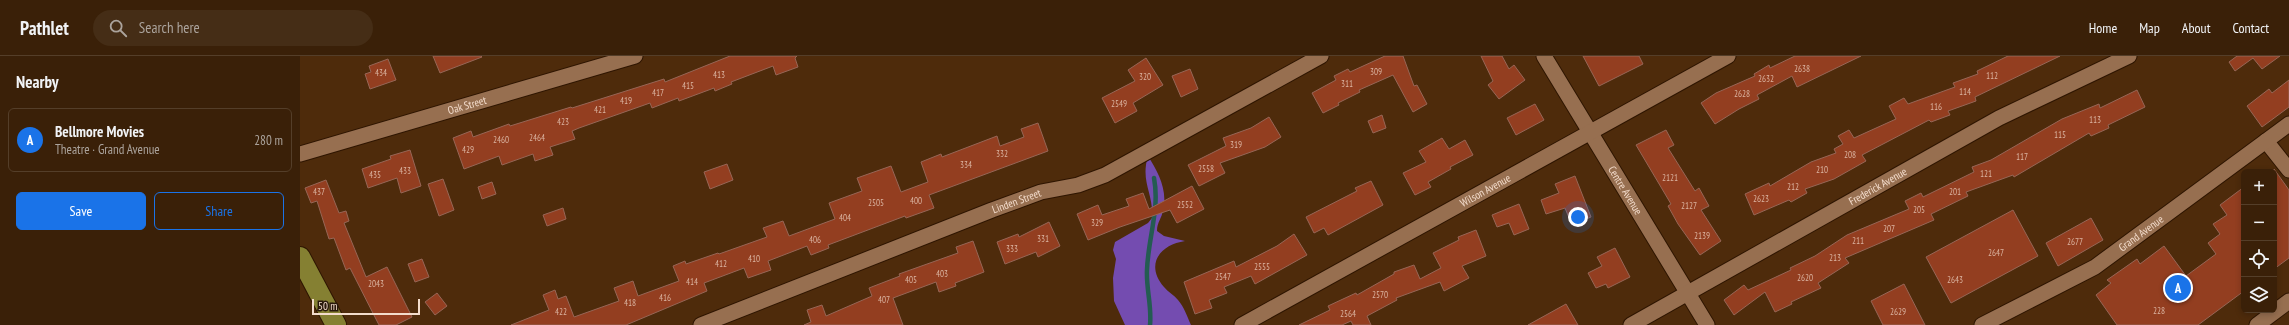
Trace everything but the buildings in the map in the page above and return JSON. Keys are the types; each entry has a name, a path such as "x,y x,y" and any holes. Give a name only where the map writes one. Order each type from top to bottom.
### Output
{"main road":[{"path":"300,257 336,325"}],"street":[{"name":"Oak Street","path":"300,154 634,56"},
{"name":"Linden Street","path":"701,325 992,210 1042,192 1078,185 1105,175 1321,56"},
{"name":"Centre Avenue","path":"1544,56 1708,325"},
{"name":"Wilson Avenue","path":"1242,325 1728,56"},
{"name":"Frederick Avenue","path":"1631,325 1999,118 2129,56"},
{"name":"Grand Avenue","path":"1982,325 2095,267 2289,124"},
{"path":"2266,140 2289,170"},
{"path":"2257,325 2289,301"}],"shaded area":[{"path":"1148,156 1161,182 1164,195 1164,203 1157,231 1164,236 1185,241 1168,247 1158,257 1155,264 1158,279 1180,303 1191,325 1125,325 1114,301 1113,278 1116,259 1113,250 1115,242 1148,223 1152,218 1151,202 1146,181 1146,165"}],"waterway":[{"path":"1150,325 1147,270 1156,201 1154,178"}],"place":[{"name":"Bellmore Movies","path":"2178,288"}]}
